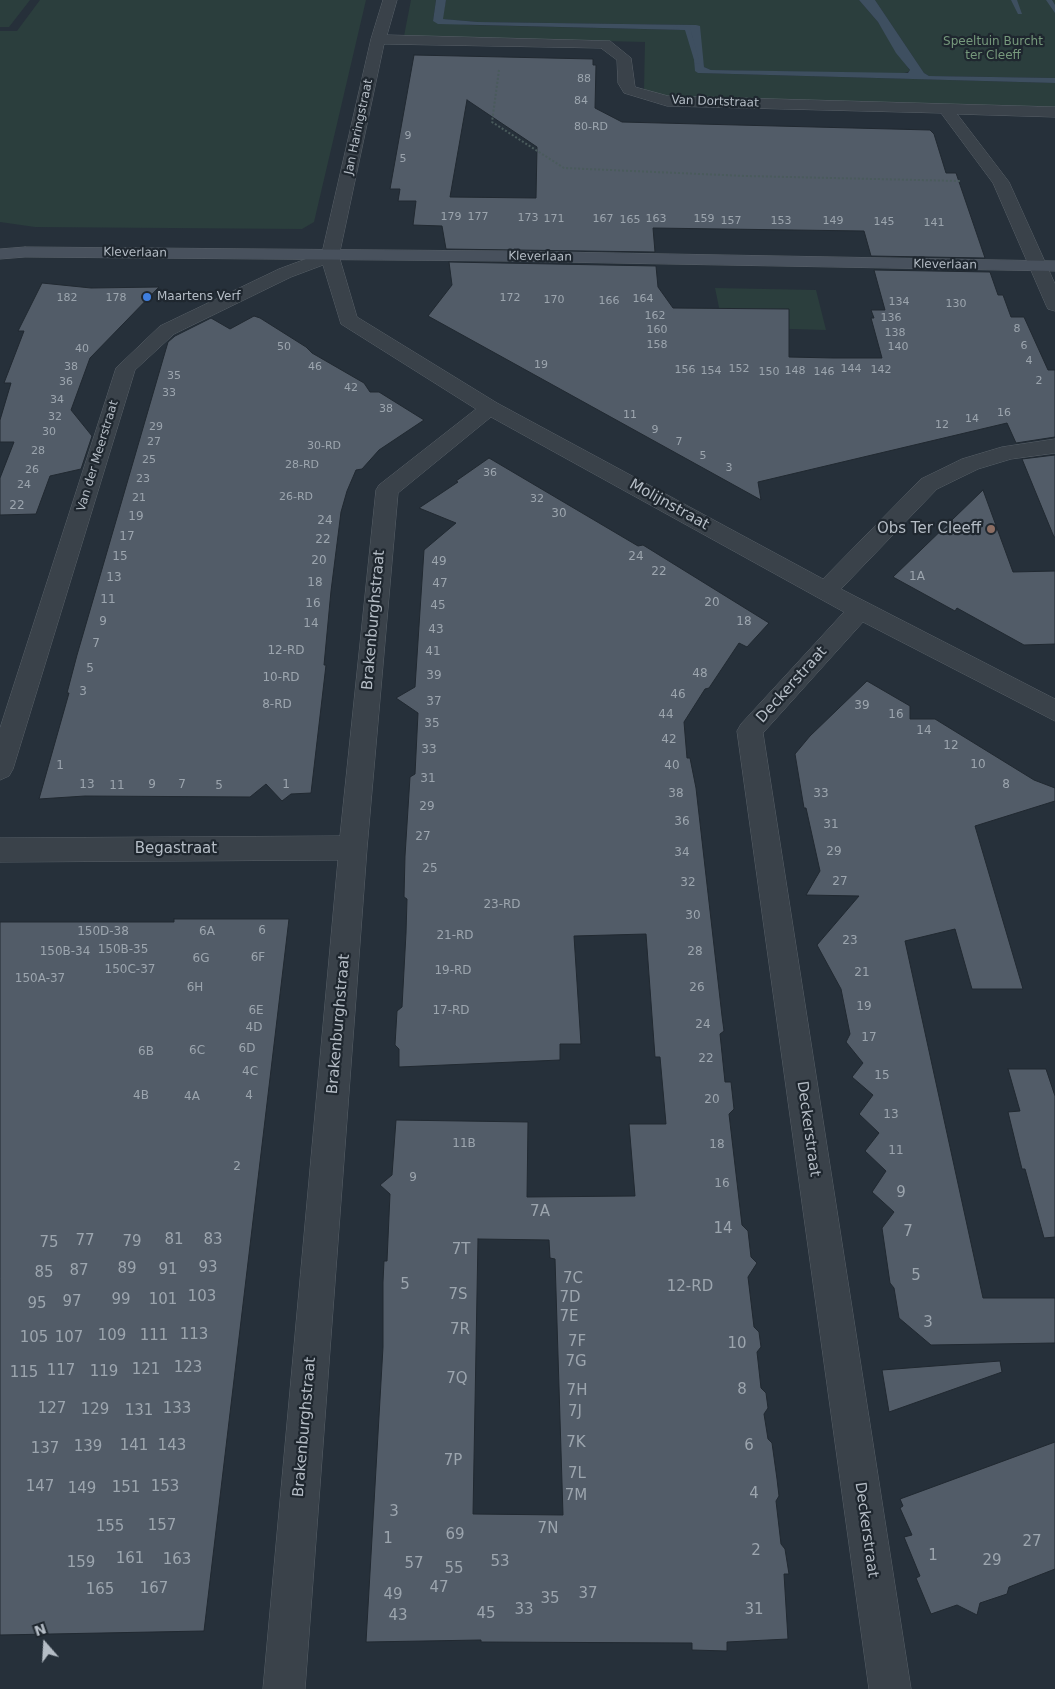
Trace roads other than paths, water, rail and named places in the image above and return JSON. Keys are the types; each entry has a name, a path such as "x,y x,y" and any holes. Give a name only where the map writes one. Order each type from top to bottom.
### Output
{"main road":[{"name":"Kleverlaan","path":"0,247 25,252"},
{"name":"Kleverlaan","path":"0,254 25,252 503,256 1046,266"}],"street":[{"name":"Jan Haringstraat","path":"330,256 378,39 390,0"},
{"name":"Van Dortstraat","path":"378,39 605,44 624,58 626,83 630,90 666,101 1055,112"},
{"path":"946,110 1001,182 1046,266 1055,305"},
{"name":"Molijnstraat","path":"330,256 348,320 490,408 860,610 1055,711"},
{"name":"Van der Meerstraat","path":"0,769 126,368 167,330 285,273 330,256"},
{"name":"Brakenburghstraat","path":"284,1689 353,848 387,490 490,408"},
{"path":"826,591 929,484 970,464 1009,452 1055,446"},
{"name":"Deckerstraat","path":"860,610 750,731 890,1689"},
{"name":"Begastraat","path":"0,850 353,848"}],"water":[{"path":"436,0 446,0 443,19 478,22 700,26 704,67 711,70 908,73 910,70 896,53 878,22 859,0 875,0 924,73 929,76 1055,78 1055,83 698,73 695,71 692,36 690,32 684,30 438,24 433,21"}],"waterway":[{"path":"1014,0 1020,13"},
{"path":"1049,0 1055,11"},
{"path":"675,27 688,28 698,63"}],"place":[{"name":"Maartens Verf","path":"147,297"},
{"name":"Obs Ter Cleeff","path":"991,529"}],"park label":[{"name":"Speeltuin Burcht ter Cleeff","path":"993,49"}]}
